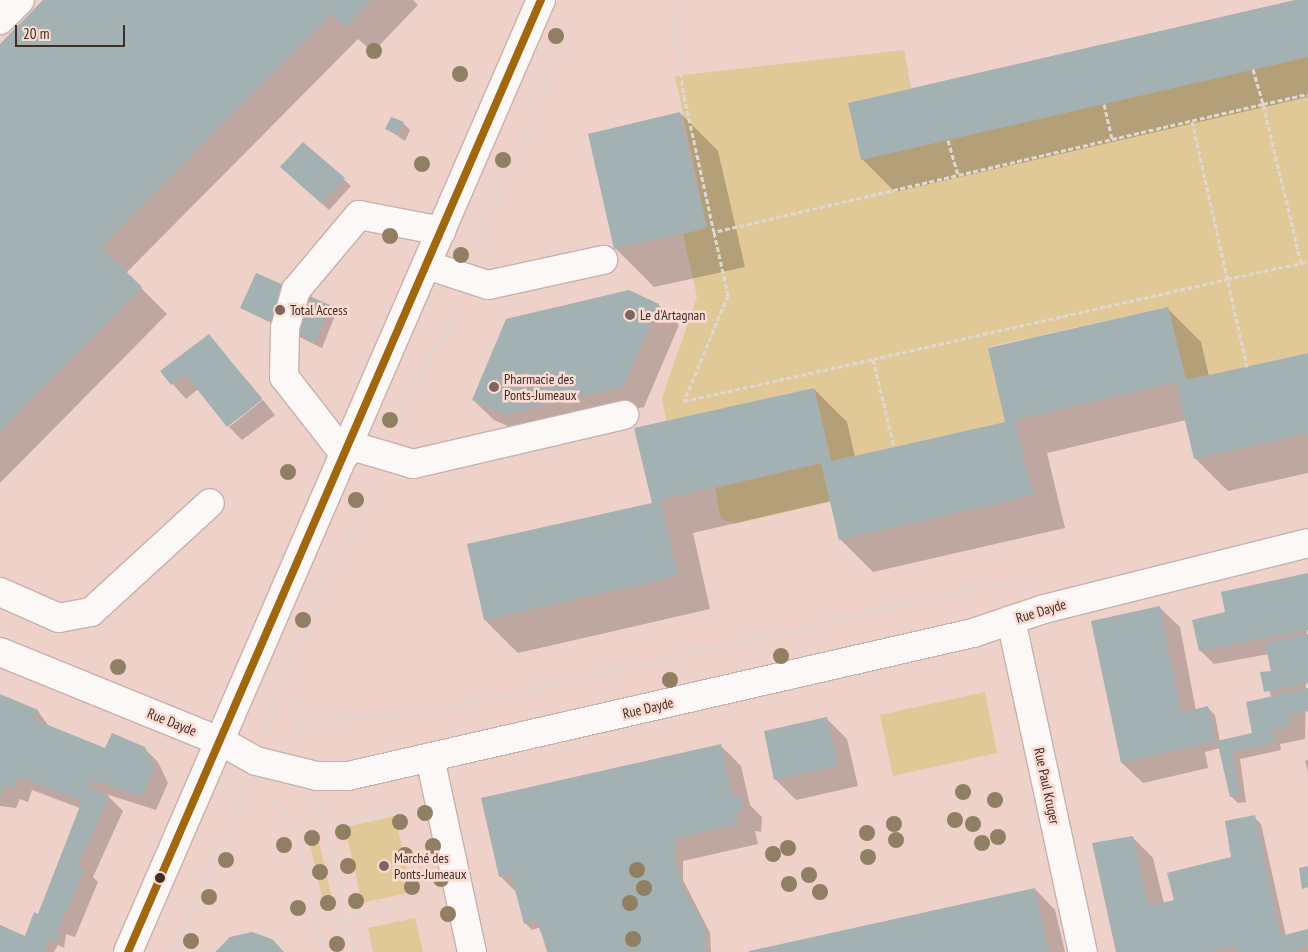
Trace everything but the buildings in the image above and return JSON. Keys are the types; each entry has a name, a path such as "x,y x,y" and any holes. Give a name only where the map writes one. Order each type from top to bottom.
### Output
{"street":[{"path":"0,20 20,0"},
{"path":"128,952 222,742 540,0"},
{"path":"441,231 359,215 296,290 285,328 284,377 347,450 413,464 624,415"},
{"path":"427,265 488,285 603,260"},
{"path":"0,592 59,618 91,612 210,503"},
{"name":"Rue Dayde","path":"0,652 222,742 256,762 280,769 348,776 973,633 1011,620 1308,543"},
{"name":"Rue Paul Kruger","path":"1011,620 1083,952"},
{"path":"430,758 472,952"}],"path":[{"path":"673,13 684,96 728,295 684,401 1308,261"},
{"path":"1253,69 1301,263"},
{"path":"714,232 1308,94"},
{"path":"1104,104 1112,140"},
{"path":"1192,121 1247,366"},
{"path":"948,140 958,176"},
{"path":"873,359 894,447"},
{"path":"279,692 335,719 428,712 1040,574"},
{"path":"310,706 280,769 272,799 298,835 324,952"},
{"path":"353,952 325,826 408,808 410,818"},
{"path":"425,890 428,908"},
{"path":"318,924 459,892"}],"shaded area":[{"path":"904,50 911,88 848,103 861,160 1308,57 1308,353 1186,380 1168,307 988,347 1005,422 831,461 814,388 666,421 662,398 697,297 683,234 707,228 675,76"},
{"path":"821,463 830,502 735,524 721,519 715,488"},
{"path":"985,692 997,753 893,776 880,715"},
{"path":"395,816 412,892 362,903 345,827"},
{"path":"317,833 334,909 325,911 308,835"},
{"path":"415,918 423,952 373,952 368,928"}],"transit line":[{"path":"128,952 541,0"}],"place":[{"name":"Total Access","path":"280,310"},
{"name":"Le d'Artagnan","path":"630,315"},
{"name":"Pharmacie des Ponts-Jumeaux","path":"494,387"},
{"name":"Marché des Ponts-Jumeaux","path":"384,866"}]}
